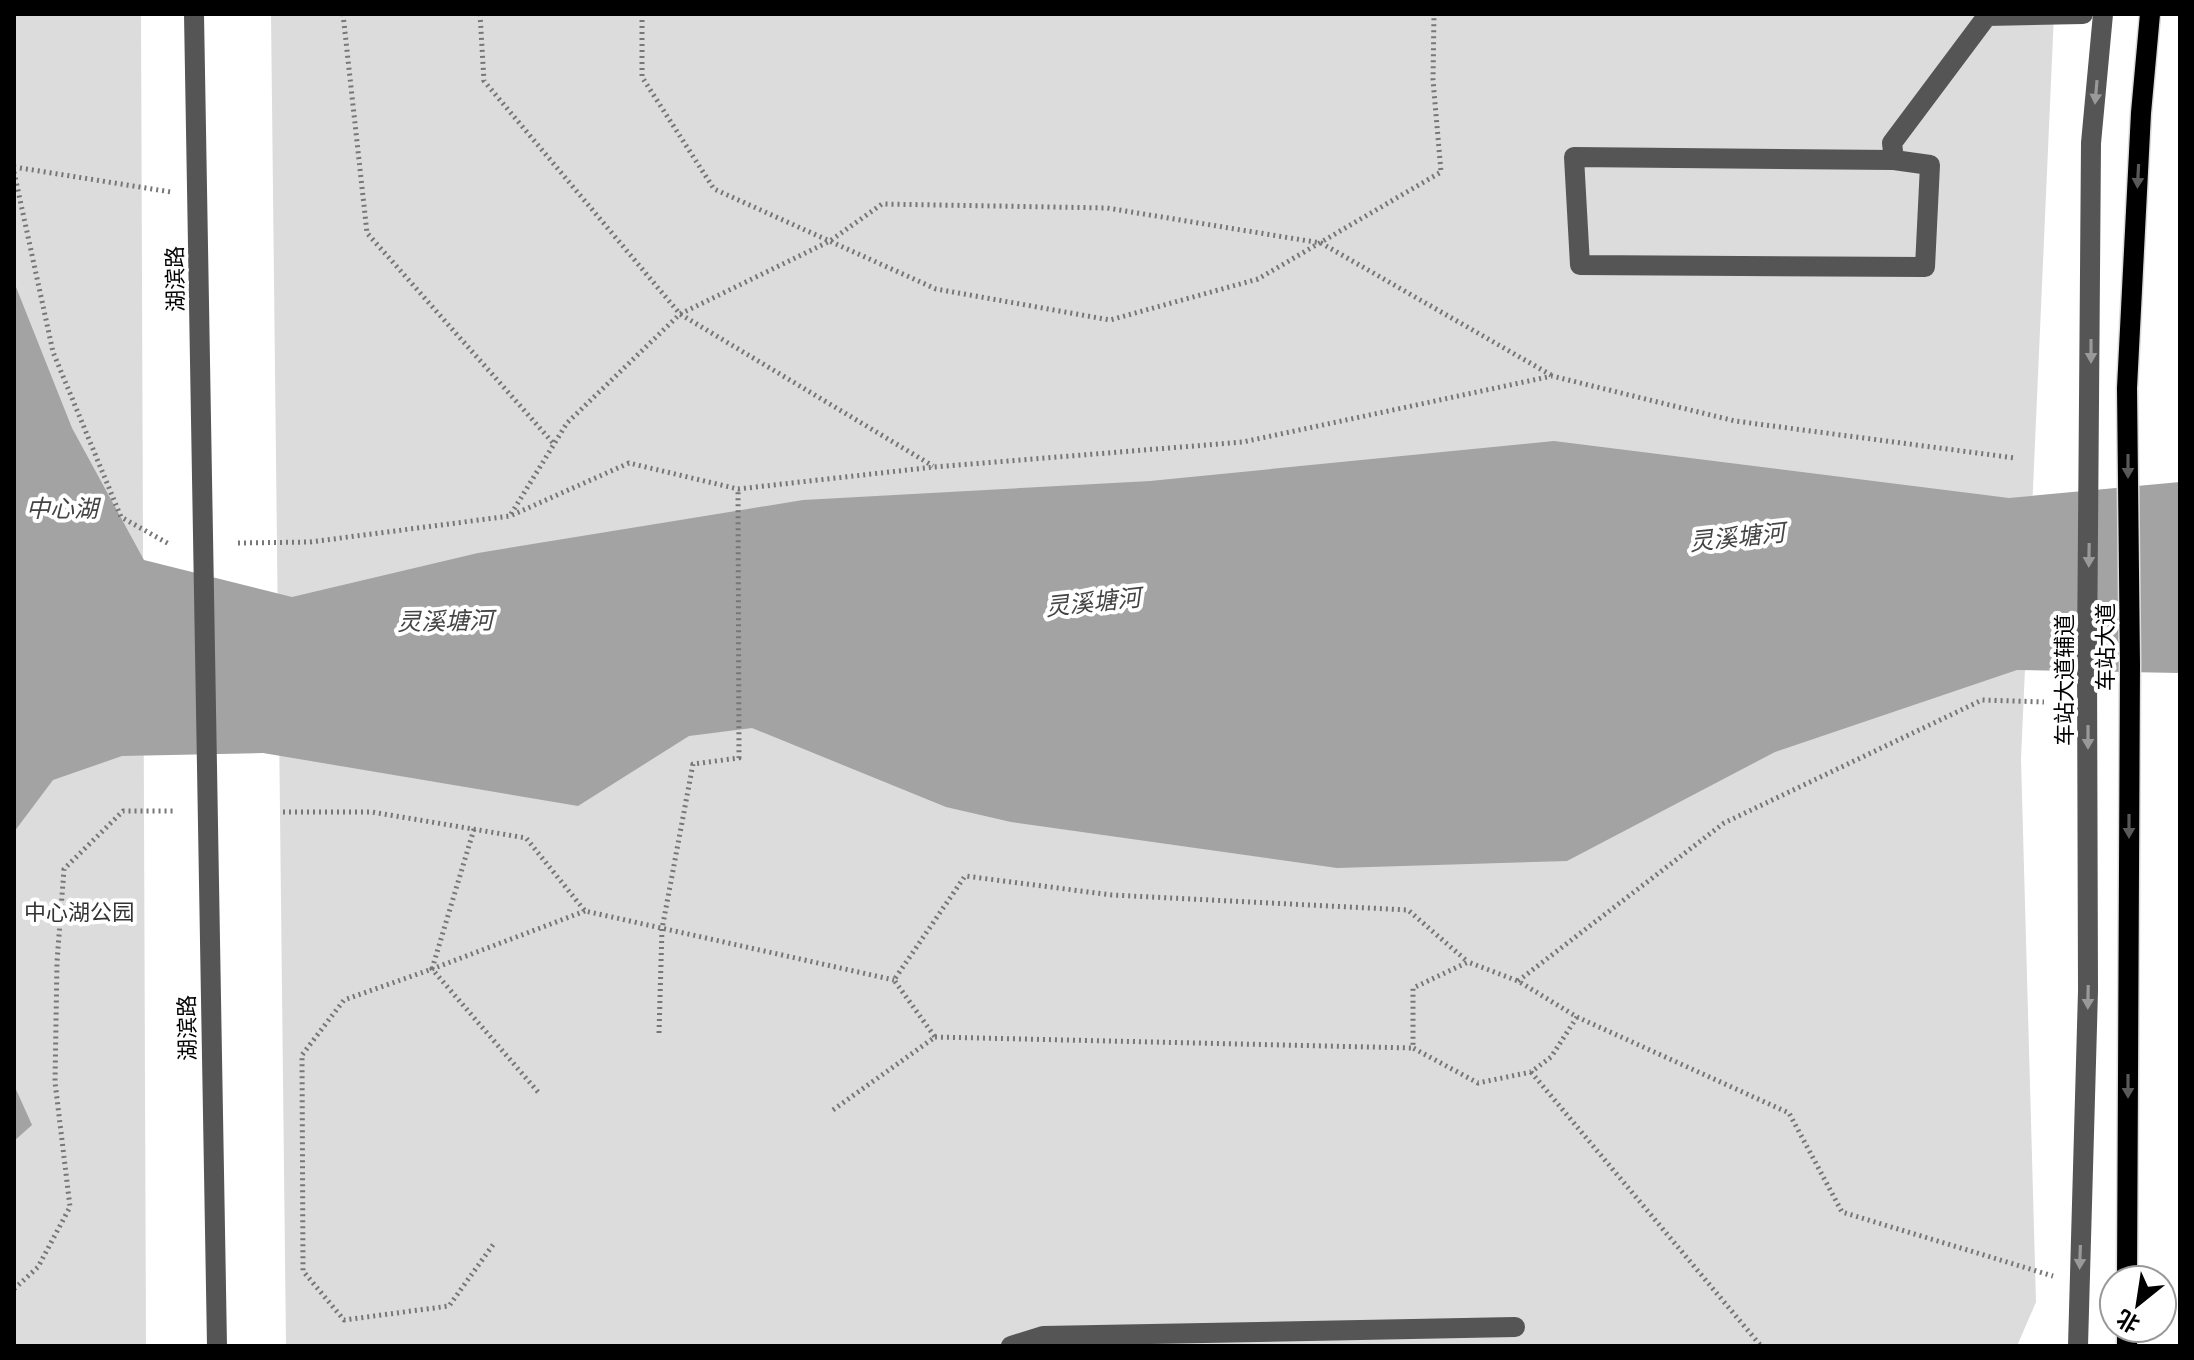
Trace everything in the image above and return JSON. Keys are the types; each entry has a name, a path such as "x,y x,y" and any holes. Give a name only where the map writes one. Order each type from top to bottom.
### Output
{"main road":[{"name":"车站大道","path":"2127,1264 2130,664 2127,388 2141,113 2150,14"}],"street":[{"name":"湖滨路","path":"194,14 217,1346"},
{"path":"1894,160 1892,143 1987,16 2083,14"},
{"name":"车站大道辅道","path":"2078,1346 2088,991 2091,143 2103,14"},
{"path":"1574,157 1894,160 1930,165 1925,267 1580,265 1574,157"},
{"path":"1011,1346 1043,1336 1515,1327"}],"path":[{"path":"343,14 367,233 554,444"},
{"path":"480,14 484,81 680,314 934,467"},
{"path":"642,14 642,77 714,189 936,289 1110,320 1258,279 1441,172 1433,80 1434,14"},
{"path":"169,544 121,517 53,352 14,170 197,196"},
{"path":"510,516 567,423 680,314 830,241 882,204 1107,208 1321,243 1552,376 1735,421 2015,458"},
{"path":"238,543 310,542 510,516 629,463 738,489 934,467 1243,442 1552,376"},
{"path":"659,1033 662,929 693,764 739,758 738,489"},
{"path":"1518,981 1724,823 1982,700 2044,702"},
{"path":"14,1289 38,1267 70,1207 55,1082 57,962 64,869 123,811 173,811"},
{"path":"283,812 372,812 526,838 585,911"},
{"path":"432,969 474,829"},
{"path":"894,980 965,876 1112,895 1408,910 1468,962 1518,981 1577,1017 1789,1113 1842,1212 2054,1276"},
{"path":"495,1242 449,1306 344,1320 303,1271 302,1055 344,1000 585,911 894,980 935,1037"},
{"path":"1413,1048 1413,988 1468,962"},
{"path":"432,969 538,1092"},
{"path":"833,1110 935,1037 1413,1048 1478,1083 1531,1072 1551,1057 1577,1017"},
{"path":"1531,1072 1761,1346"}],"green space":[{"name":"中心湖公园","path":"14,14 141,14 146,1346 14,1346"},
{"path":"271,14 2054,14 2021,759 2036,1302 2017,1346 286,1346"}],"water":[{"path":"14,282 72,428 144,560 292,597 478,553 803,500 1150,481 1554,441 2009,498 2180,482 2180,673 2017,670 1775,752 1567,861 1337,868 1011,822 946,807 752,728 689,736 578,806 263,753 122,756 53,780 14,832"},
{"path":"14,1085 32,1125 14,1141"}],"water label":[{"name":"中心湖","path":"62,508"},
{"name":"灵溪塘河","path":"1737,537"},
{"name":"灵溪塘河","path":"1093,602"},
{"name":"灵溪塘河","path":"445,621"}]}
